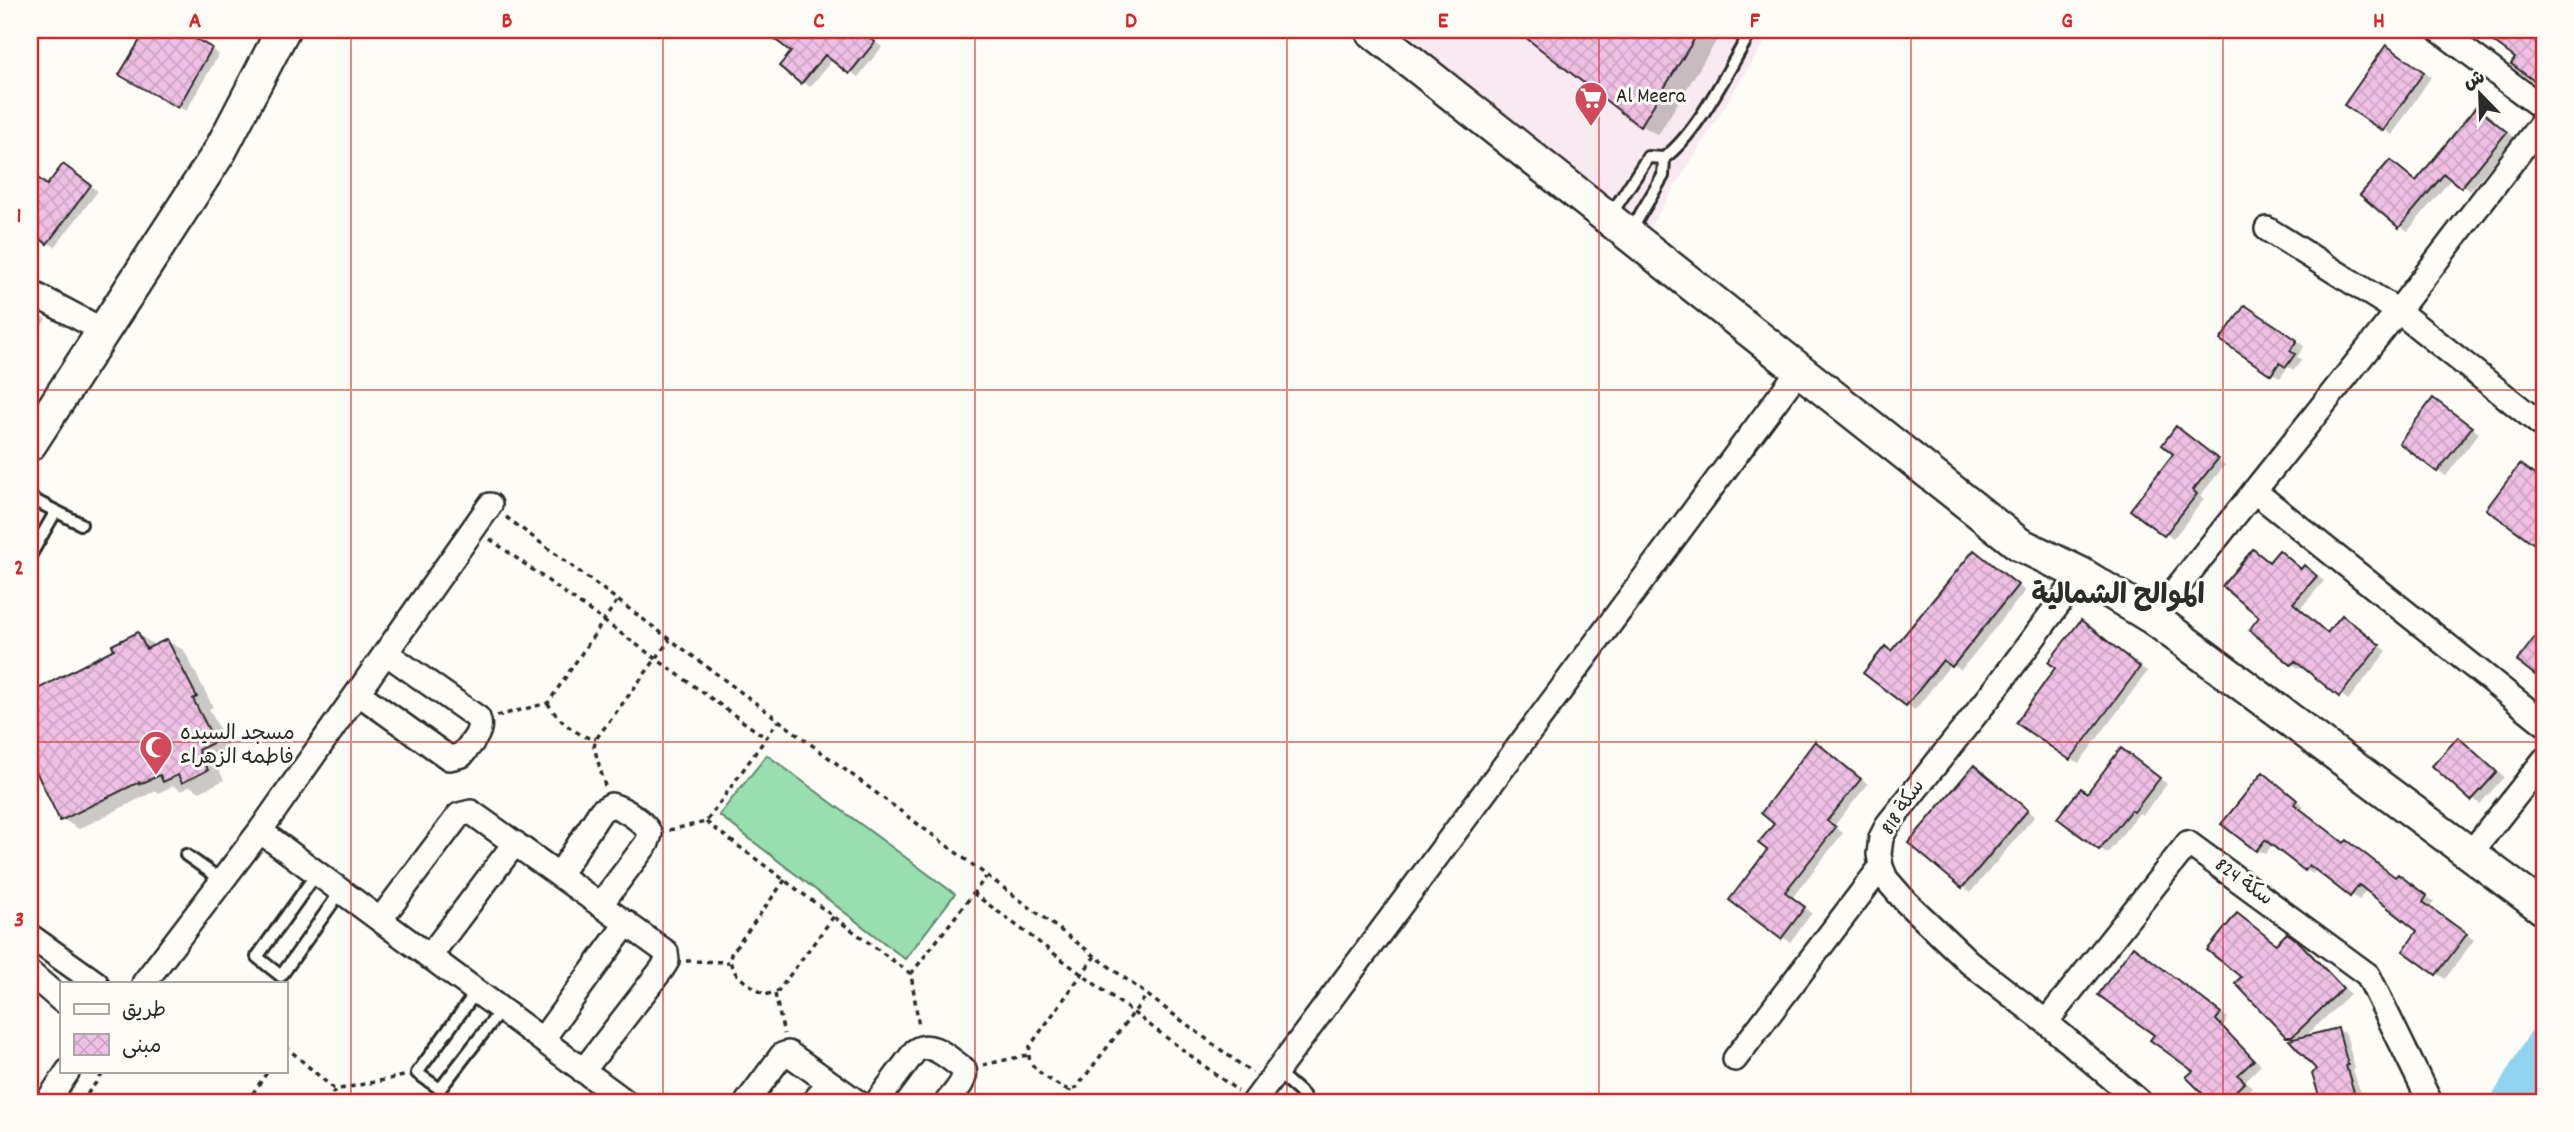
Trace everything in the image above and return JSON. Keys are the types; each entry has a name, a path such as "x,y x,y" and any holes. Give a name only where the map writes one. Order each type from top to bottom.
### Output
{"street":[{"path":"30,444 220,151 283,30"},
{"path":"1371,30 2019,544 2081,574 2153,618 2544,909"},
{"path":"2440,30 2544,109"},
{"path":"2153,618 2398,311 2544,120"},
{"path":"2267,229 2398,311 2544,428"},
{"path":"30,292 102,330"},
{"path":"1260,1088 1799,370"},
{"path":"2254,491 2544,723"},
{"path":"145,982 260,831 490,505"},
{"name":"سكة 818","path":"2081,574 1991,695 1888,824 1881,838 1879,853 1886,880 1970,964 2046,1022 2140,1102"},
{"path":"358,693 449,758 462,755 479,731 480,721 386,653"},
{"path":"2470,854 2544,760"},
{"path":"559,875 601,811 611,805 619,807 646,827 650,834 647,843 600,905"},
{"path":"380,920 459,815 471,812 626,923 667,956 583,1071"},
{"path":"260,831 626,1102"},
{"name":"سكة 824","path":"2046,1022 2188,842 2368,975 2430,1102"},
{"path":"429,957 515,843"},
{"path":"1735,1059 1881,867"},
{"path":"542,1040 626,923"},
{"path":"30,936 95,982"},
{"path":"30,973 60,999"},
{"path":"877,1102 915,1051 922,1046 930,1046 964,1069 962,1082 947,1102"},
{"path":"747,1102 782,1055 788,1053 857,1102"},
{"path":"47,1102 67,1072"},
{"path":"814,1102 829,1082"}],"lane":[{"path":"1619,227 1648,156 1664,158 1678,147 1752,30"},
{"path":"1619,227 1663,176 1664,158"},
{"path":"30,498 81,524"},
{"path":"30,556 56,511"},
{"path":"186,855 223,880"},
{"path":"317,873 257,957 281,976 341,891"},
{"path":"476,992 417,1073 440,1089 501,1010"},
{"path":"1260,1088 1303,1095 1307,1102"}],"path":[{"path":"490,505 1147,995 1260,1088"},
{"path":"474,528 766,738"},
{"path":"480,721 548,703 617,601"},
{"path":"611,805 596,758 596,739 670,640"},
{"path":"548,703 553,713 587,738 596,739"},
{"path":"650,834 706,822 778,721"},
{"path":"706,822 911,974 922,1046"},
{"path":"911,974 986,877"},
{"path":"785,880 731,954 729,962 732,970 765,995 774,993 834,916"},
{"path":"973,894 1133,1013 1260,1088"},
{"path":"667,956 729,962"},
{"path":"1095,956 1030,1046 1028,1055 1031,1064 1062,1088 1070,1090 1077,1087 1147,995"},
{"path":"774,993 788,1053"},
{"path":"287,1047 335,1090"},
{"path":"964,1069 1028,1055"},
{"path":"81,1102 104,1072"},
{"path":"247,1102 267,1072"},
{"path":"326,1102 335,1090 417,1073"},
{"path":"1069,1102 1070,1090"}],"shaded area":[{"path":"1387,30 1772,30 1647,232"}],"green space":[{"path":"767,755 955,894 905,959 719,815"}],"building":[{"path":"146,30 180,30 212,48 178,108 119,75"},
{"path":"763,30 860,30 875,42 849,74 825,55 801,84 779,66 791,52"},
{"path":"1516,30 1700,30 1640,127"},
{"path":"2477,30 2544,30 2544,88 2511,64 2515,58"},
{"path":"2386,45 2424,72 2383,131 2344,105"},
{"path":"2476,107 2507,132 2461,188 2444,174 2399,228 2360,195 2390,160 2416,181"},
{"path":"63,164 91,185 47,244 30,231 30,172 47,185"},
{"path":"2245,305 2297,340 2290,351 2295,354 2286,367 2279,363 2271,375 2220,340"},
{"path":"2433,398 2472,427 2437,472 2399,443"},
{"path":"2176,426 2218,459 2193,490 2197,494 2164,536 2130,510 2173,454 2162,445"},
{"path":"2520,464 2544,482 2544,551 2486,509"},
{"path":"2253,549 2269,562 2279,550 2301,569 2304,565 2317,576 2293,603 2327,633 2342,615 2380,645 2339,697 2295,661 2291,665 2249,630 2259,617 2222,586"},
{"path":"1974,550 2018,585 1952,667 1943,660 1906,706 1863,673 1885,646 1891,651"},
{"path":"2081,620 2140,667 2070,760 2016,723 2055,668 2048,662"},
{"path":"2544,625 2544,682 2517,661"},
{"path":"138,632 146,649 167,639 197,697 193,699 215,742 198,750 208,770 182,783 178,775 163,782 160,775 140,784 139,782 60,821 30,759 30,693 114,649 112,645"},
{"path":"2458,737 2497,772 2471,801 2432,766"},
{"path":"1815,741 1861,779 1827,821 1836,827 1785,892 1805,907 1781,939 1729,900 1767,850 1758,843 1774,824 1761,813"},
{"path":"2121,748 2160,778 2134,812 2131,810 2099,850 2057,818 2081,788 2087,793"},
{"path":"1974,765 2028,810 1962,888 1908,843"},
{"path":"2263,772 2297,800 2294,804 2344,843 2347,840 2395,877 2398,874 2427,896 2423,902 2467,934 2436,975 2403,951 2417,931 2359,885 2350,897 2309,865 2305,871 2265,840 2256,851 2221,824"},
{"path":"2237,913 2276,944 2287,933 2343,988 2292,1037 2286,1037 2235,983 2241,977 2207,950"},
{"path":"2133,946 2221,1013 2216,1020 2254,1060 2238,1075 2245,1082 2224,1102 2211,1102 2186,1077 2193,1071 2150,1040 2154,1035 2098,995"},
{"path":"2338,1028 2357,1102 2321,1102 2312,1074 2316,1069 2289,1040"}],"waterway":[{"path":"2509,1102 2544,1043"}],"place":[{"name":"Al Meera","path":"1591,128"},
{"name":"مسجد السيده فاطمه الزهراء","path":"156,777"}],"district":[{"name":"الموالح الشمالية","path":"2118,598"}]}
